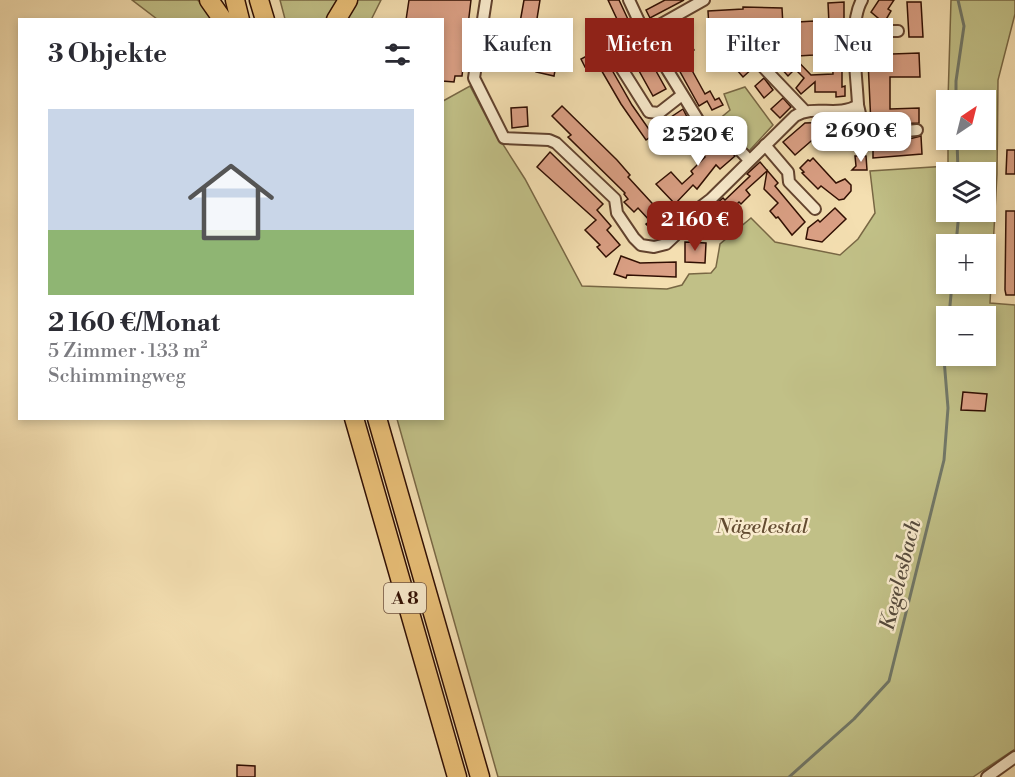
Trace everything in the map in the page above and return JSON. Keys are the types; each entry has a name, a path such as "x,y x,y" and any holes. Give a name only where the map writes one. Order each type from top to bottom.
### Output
{"highway":[{"path":"209,0 222,18"},
{"path":"235,0 240,18"},
{"path":"259,0 264,18"},
{"path":"337,18 348,0"},
{"name":"A 8","path":"355,420 457,777"},
{"name":"A 8","path":"378,420 480,777"}],"street":[{"path":"486,0 474,78 504,138 549,140 556,143 615,200 618,213 628,230 641,245 647,247 666,244 682,229 686,218 711,199 795,116 805,111 848,112 858,105"},
{"path":"629,0 637,18"},
{"path":"670,18 704,0"},
{"path":"857,18 858,7 862,0"},
{"path":"893,31 898,31"},
{"path":"624,72 649,112 659,112 682,95"},
{"path":"668,72 700,123"},
{"path":"767,72 805,111"},
{"path":"857,72 858,105 864,131 875,134 917,130"},
{"path":"720,129 749,160"},
{"path":"765,146 788,172 789,182 815,209"},
{"path":"987,777 1015,757"}],"green space":[{"path":"132,0 197,0 203,3 213,18 156,18"},
{"path":"280,0 381,0 372,18 285,18"},
{"name":"Nägelestal","path":"951,0 1015,0 1015,14 998,80 996,192 996,162 948,162 948,150 996,150 996,90 948,90"},
{"name":"Nägelestal","path":"470,86 490,124 525,179 582,286 667,289 682,285 689,274 711,273 716,267 720,244 751,218 775,242 840,255 858,239 875,213 870,171 936,167 936,222 994,222 994,234 936,234 936,294 990,294 990,303 1015,305 1015,749 973,777 498,777 397,420 444,420 444,100"},
{"path":"745,87 773,125 749,151 718,120 730,110 724,94"}],"building":[{"path":"409,0 471,0 469,18 462,18 462,76 455,76 454,82 444,81 444,18 406,18"},
{"path":"524,0 540,0 537,18 521,18"},
{"path":"608,0 619,0 627,18 616,18"},
{"path":"665,0 684,0 650,18 646,10"},
{"path":"879,0 894,0 888,9 891,11 887,18 878,18 871,12"},
{"path":"844,2 844,18 829,18 828,3"},
{"path":"907,2 921,2 923,37 909,37"},
{"path":"743,7 782,8 783,18 708,18 708,11 743,9"},
{"path":"813,21 813,55 801,56 801,22"},
{"path":"919,53 920,77 890,77 890,109 919,108 919,123 871,125 869,72 893,72 893,54"},
{"path":"801,65 811,75 833,74 833,72 842,72 842,87 845,86 845,96 836,97 836,92 815,92 815,82 801,94 796,88 804,78 798,72 801,72"},
{"path":"536,72 555,72 554,76"},
{"path":"602,72 613,72 653,135 646,140"},
{"path":"640,72 657,72 666,89 653,96"},
{"path":"680,72 693,72 705,94 710,91 715,100 719,98 723,105 712,110 707,101 699,106"},
{"path":"739,72 748,72 743,77"},
{"path":"764,78 773,90 764,98 755,86"},
{"path":"783,98 791,107 780,118 771,109"},
{"path":"562,106 617,160 630,175 628,177 673,226 664,235 660,231 656,234 646,224 650,221 638,208 634,212 624,202 628,199 625,193 568,137 571,135 552,116"},
{"path":"527,107 528,126 512,128 511,108"},
{"path":"683,109 687,117 664,133 659,125"},
{"path":"833,122 795,155 783,142 805,123"},
{"path":"709,130 735,156 720,169 716,165 697,189 693,185 675,204 656,184 671,172 682,184 693,174 691,171 705,157 694,144"},
{"path":"921,136 922,154 873,158 873,142 905,143 905,140"},
{"path":"1007,150 1015,150 1015,174 1006,174"},
{"path":"550,152 603,204 597,210 611,226 607,230 620,245 606,257 597,247 600,245 585,230 596,220 537,167"},
{"path":"855,156 866,156 867,170 852,170 856,166"},
{"path":"813,158 836,183 845,179 851,185 851,191 844,199 839,200 821,186 818,189 802,173 804,172 800,168"},
{"path":"760,162 778,183 775,186 805,222 792,235 778,217 776,218 770,211 778,203 764,189 767,171 746,190 750,195 741,204 739,202 706,235 694,222 723,198 725,200 750,176 747,174"},
{"path":"835,208 846,219 822,242 806,239 808,228 818,220 820,222"},
{"path":"1006,211 1015,211 1015,295 1006,295 1005,290"},
{"path":"685,242 706,243 705,263 685,262"},
{"path":"621,256 640,263 676,262 676,277 627,275 626,278 614,274"},
{"path":"963,392 987,394 985,411 961,410"},
{"path":"237,765 255,766 255,777 237,777"}],"waterway":[{"name":"Kegelesbach","path":"956,90 964,26 958,0"},
{"name":"Kegelesbach","path":"957,150 958,162"},
{"name":"Kegelesbach","path":"957,234 958,222"},
{"name":"Kegelesbach","path":"950,306 951,294"},
{"name":"Kegelesbach","path":"789,777 854,719 889,681 944,460 948,408 945,366"}]}
